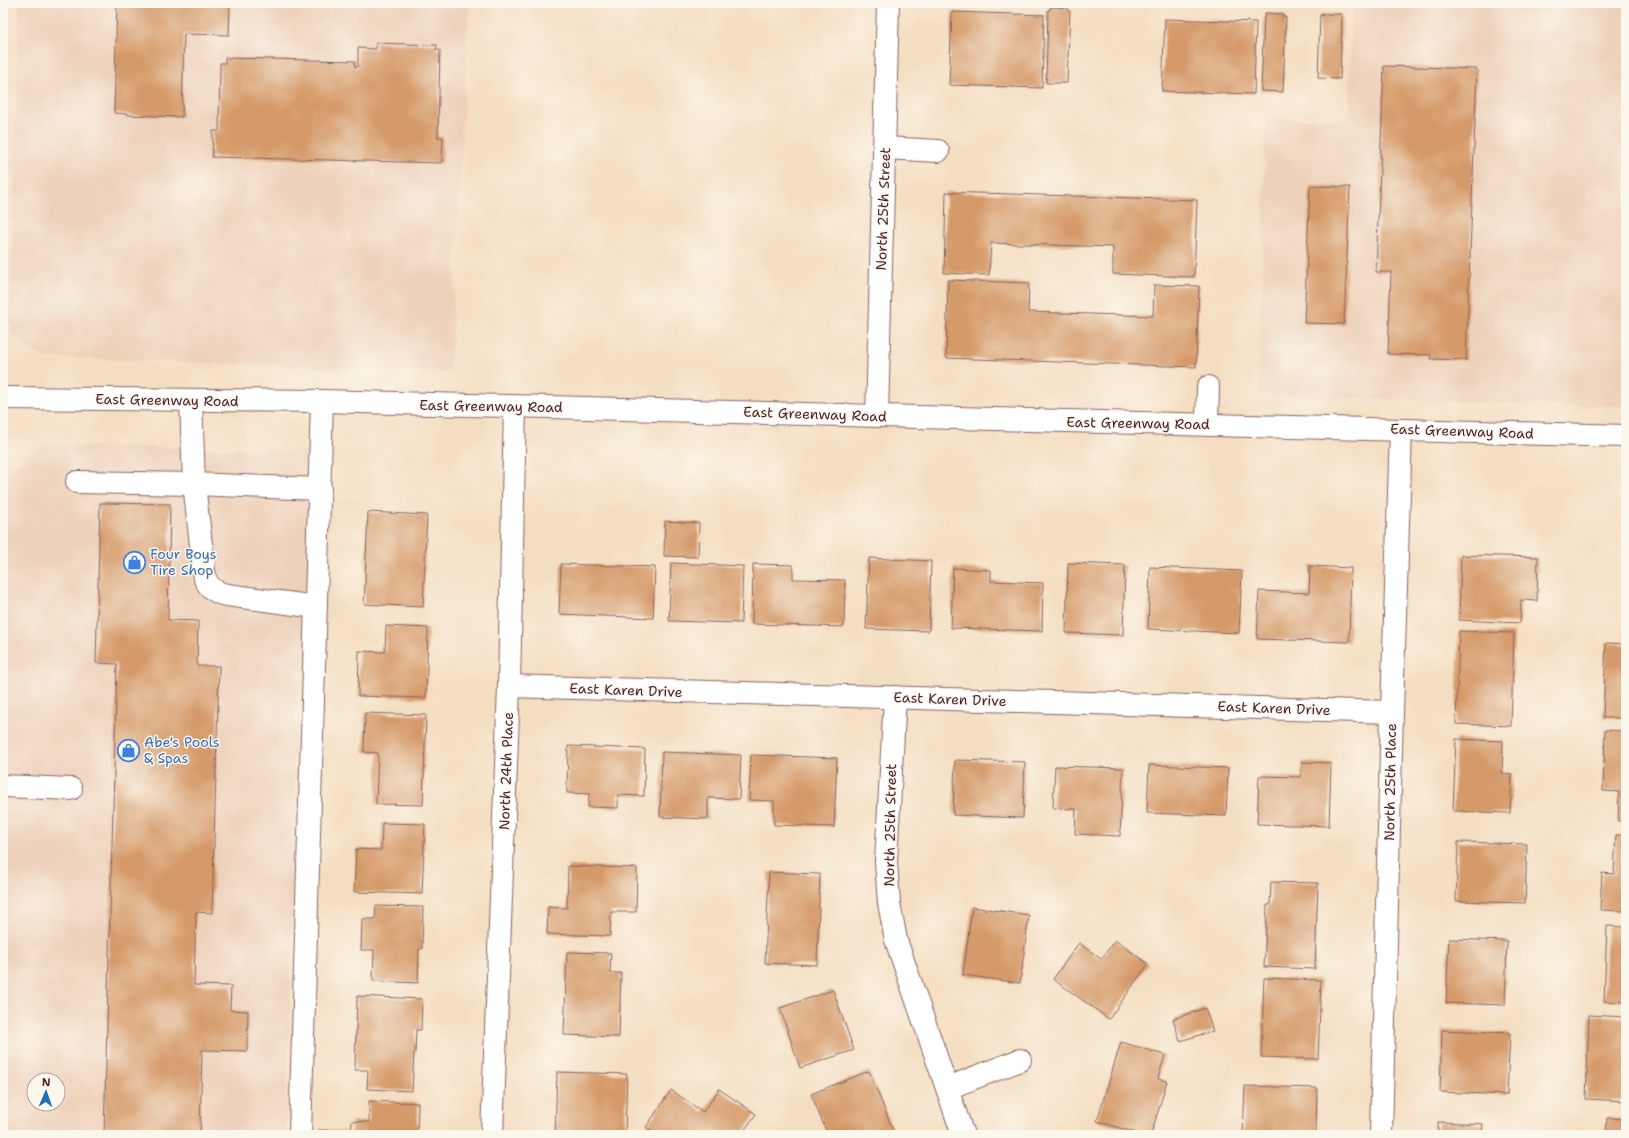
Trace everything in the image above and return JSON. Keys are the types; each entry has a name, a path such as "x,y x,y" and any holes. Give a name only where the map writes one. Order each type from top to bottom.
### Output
{"street":[{"name":"North 25th Street","path":"877,416 888,3"},
{"path":"885,148 938,150"},
{"path":"1207,424 1208,387"},
{"name":"East Greenway Road","path":"3,398 322,401 1626,436"},
{"path":"190,400 194,484 205,579 209,586 218,593 227,595 316,607"},
{"path":"300,1135 322,401"},
{"name":"North 24th Place","path":"492,1135 509,686 515,406"},
{"name":"North 25th Place","path":"1381,1135 1392,712 1402,430"},
{"path":"77,482 194,484 320,489"},
{"name":"East Karen Drive","path":"509,686 1392,712"},
{"name":"North 25th Street","path":"895,697 886,862 889,903 896,940 963,1135"},
{"path":"3,786 71,789"},
{"path":"948,1088 1020,1060"}],"shaded area":[{"path":"19,3 469,3 450,372 44,357 24,347 12,334 10,314"},
{"path":"1352,3 1626,3 1626,407 1259,395 1266,119 1348,119"},
{"path":"43,445 315,451 307,670 297,671 294,776 294,915 285,1135 3,1135 3,623 7,489 12,470 26,454"}],"building":[{"path":"117,3 230,3 229,35 184,34 182,117 127,115 114,113"},
{"path":"1050,7 1068,8 1068,11 1070,11 1067,83 1046,83 1048,10 1050,10"},
{"path":"952,12 1044,15 1042,88 949,85"},
{"path":"1265,13 1283,14 1283,17 1286,17 1283,92 1261,91"},
{"path":"1322,14 1341,14 1342,16 1340,79 1318,78 1320,15 1322,16"},
{"path":"1165,19 1256,22 1254,94 1162,91"},
{"path":"376,43 437,45 436,50 440,50 438,137 443,137 442,163 212,157 213,131 219,131 220,63 225,63 225,58 355,61 355,67 358,67 358,48 376,49"},
{"path":"1384,66 1477,69 1466,360 1431,359 1431,355 1388,354 1391,272 1376,272"},
{"path":"1310,186 1350,187 1344,324 1304,323"},
{"path":"946,192 1197,200 1194,277 1113,274 1113,247 991,243 989,275 944,273"},
{"path":"948,280 1029,283 1028,312 1153,316 1154,285 1199,286 1196,367 946,358"},
{"path":"100,503 170,504 168,620 198,621 197,666 219,666 212,913 196,912 194,985 231,986 230,1010 248,1011 247,1051 202,1050 200,1135 104,1135 117,664 96,663"},
{"path":"368,512 427,515 423,607 364,604"},
{"path":"665,521 699,523 698,557 664,556"},
{"path":"1461,555 1538,557 1537,601 1521,600 1520,623 1459,620"},
{"path":"869,558 931,561 929,631 866,629"},
{"path":"671,563 743,566 741,623 669,621"},
{"path":"1068,563 1125,565 1123,635 1066,633"},
{"path":"561,564 655,567 653,618 559,614"},
{"path":"753,564 793,565 793,579 845,580 844,627 752,624"},
{"path":"1310,566 1351,568 1349,642 1257,639 1259,591 1309,593"},
{"path":"1150,567 1242,571 1239,633 1148,629"},
{"path":"953,568 991,570 991,581 1043,583 1042,631 951,628"},
{"path":"386,626 428,628 426,698 358,696 359,651 385,652"},
{"path":"1459,631 1514,633 1511,726 1456,724"},
{"path":"1606,643 1626,644 1626,718 1603,718"},
{"path":"365,713 426,715 423,805 376,804 378,753 364,752"},
{"path":"1605,730 1626,731 1626,821 1618,821 1619,792 1603,791"},
{"path":"1456,739 1503,741 1502,773 1512,774 1510,813 1453,811"},
{"path":"568,746 645,749 644,796 618,795 618,808 588,807 589,794 567,793"},
{"path":"662,752 741,755 739,799 708,798 708,819 660,817"},
{"path":"751,755 837,758 834,827 774,825 774,801 749,800"},
{"path":"955,760 1025,762 1023,818 953,815"},
{"path":"1302,762 1331,763 1329,826 1257,824 1259,776 1301,777"},
{"path":"1149,765 1228,768 1226,816 1147,813"},
{"path":"1055,766 1123,768 1120,836 1075,834 1076,809 1053,808"},
{"path":"382,823 425,824 422,894 354,892 356,849 381,850"},
{"path":"1616,835 1626,835 1626,911 1600,910 1602,873 1614,874"},
{"path":"1458,842 1527,844 1525,903 1456,901"},
{"path":"568,866 637,868 636,912 611,912 610,936 547,934 548,907 567,908"},
{"path":"769,872 820,874 817,965 765,963"},
{"path":"1271,882 1318,883 1315,969 1264,967 1267,905 1270,905"},
{"path":"376,906 423,907 422,949 419,949 418,983 373,981 374,950 361,950 362,919 375,919"},
{"path":"972,907 1029,915 1020,983 963,975"},
{"path":"1607,926 1626,927 1626,1002 1604,1001"},
{"path":"1449,939 1507,941 1505,1005 1446,1003"},
{"path":"1115,940 1148,964 1109,1019 1053,979 1079,943 1101,959"},
{"path":"567,952 611,953 610,973 621,973 619,1037 564,1035"},
{"path":"1264,978 1321,980 1318,1059 1261,1057"},
{"path":"833,990 854,1050 800,1068 780,1008"},
{"path":"357,996 422,999 421,1030 416,1030 412,1091 367,1089 368,1070 355,1070"},
{"path":"1205,1008 1213,1031 1180,1041 1173,1019"},
{"path":"1589,1015 1626,1017 1626,1101 1586,1099"},
{"path":"1442,1030 1510,1033 1507,1095 1440,1092"},
{"path":"1121,1042 1165,1055 1158,1079 1167,1081 1151,1135 1143,1135 1097,1121"},
{"path":"869,1071 895,1135 843,1135 842,1132 834,1135 828,1135 811,1094"},
{"path":"557,1072 627,1074 625,1135 555,1135"},
{"path":"1245,1086 1317,1088 1316,1135 1243,1135"},
{"path":"719,1089 756,1114 741,1135 656,1135 646,1127 671,1090 703,1112"},
{"path":"369,1101 418,1103 417,1135 351,1135 352,1121 369,1122"},
{"path":"1607,1118 1626,1119 1626,1135 1606,1135"},
{"path":"1438,1122 1483,1124 1482,1135 1438,1135"},
{"path":"319,1130 345,1131 344,1135 319,1135"}],"place":[{"name":"Four Boys Tire Shop","path":"134,562"},
{"name":"Abe's Pools & Spas","path":"128,750"}]}
